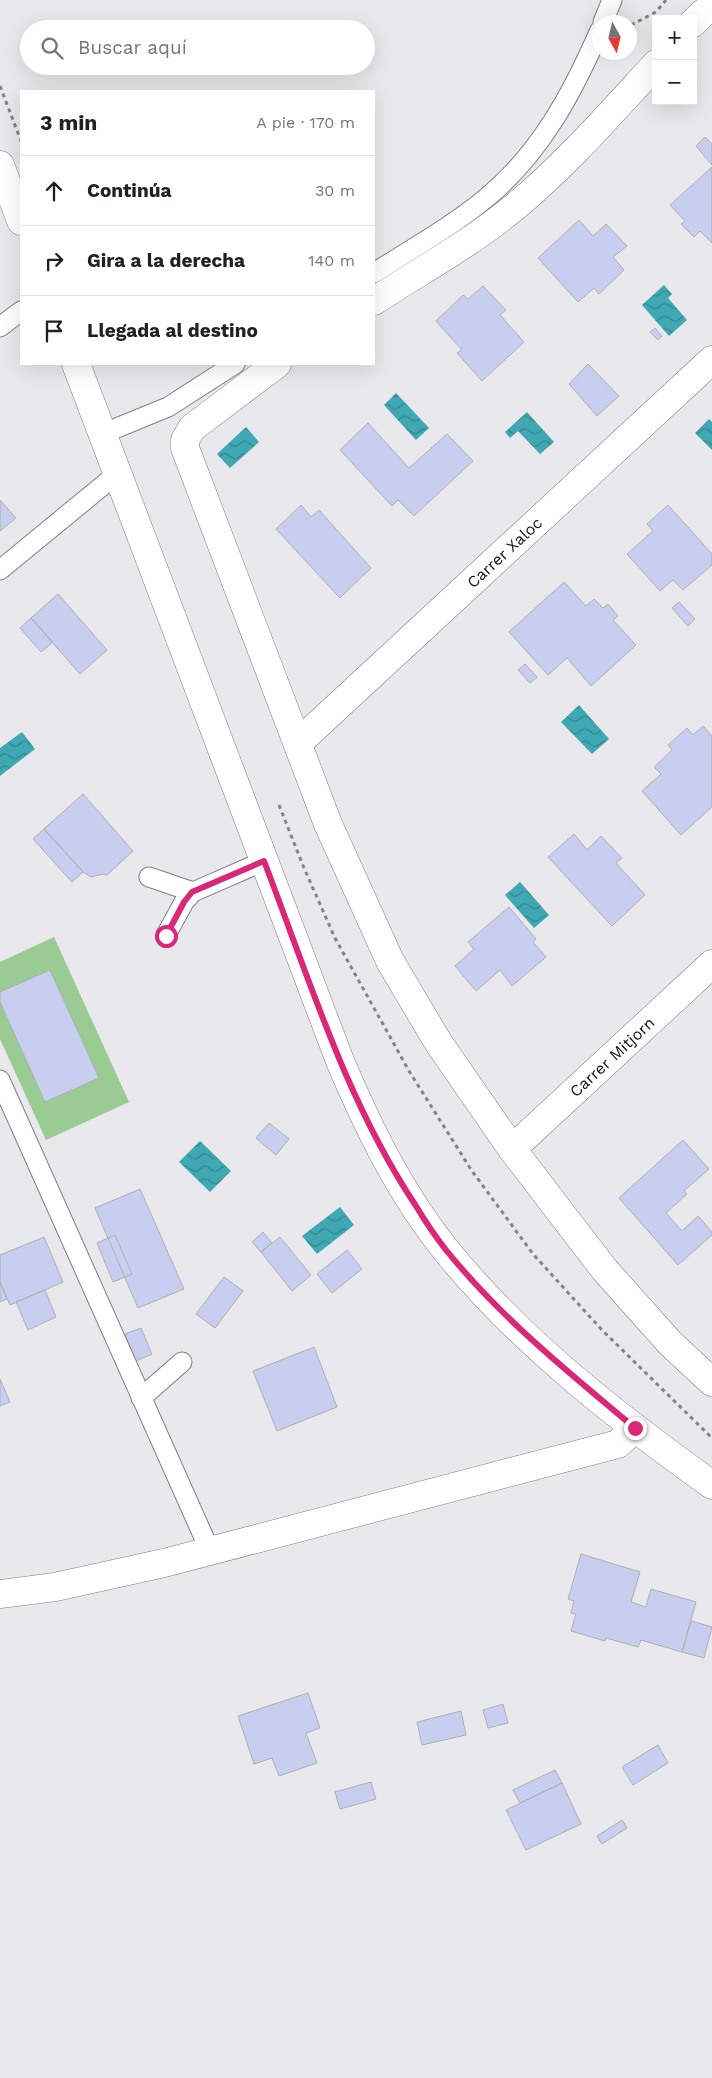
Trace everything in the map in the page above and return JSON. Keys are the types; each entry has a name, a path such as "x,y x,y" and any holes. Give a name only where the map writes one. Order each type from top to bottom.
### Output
{"street":[{"path":"697,20 712,8"},
{"path":"375,300 460,248 510,211 558,170 652,68"},
{"path":"0,165 20,218"},
{"name":"Carrer Xaloc","path":"298,744 712,360"},
{"path":"76,365 340,1061 364,1118 405,1191 444,1248 496,1306 539,1348 635,1428 712,1485"},
{"path":"276,365 192,428 185,440 185,448 328,824 390,961 438,1042 512,1149 604,1268 670,1343 712,1382"},
{"name":"Carrer Mitjorn","path":"512,1149 712,964"},
{"path":"0,1594 55,1587 210,1551 618,1444 635,1428"}],"lane":[{"path":"606,15 612,0"},
{"path":"375,272 485,199 505,181 557,117 592,48"},
{"path":"0,327 20,312"},
{"path":"102,434 168,407 232,365"},
{"path":"0,570 118,473"},
{"path":"166,936 184,902 192,892 264,861"},
{"path":"149,877 192,892"},
{"path":"0,1080 210,1551"},
{"path":"141,1398 182,1362"}],"path":[{"path":"637,22 656,12 666,0"},
{"path":"0,86 20,138"}],"green space":[{"path":"54,937 129,1102 46,1140 0,1039 0,962"}],"water":[{"path":"664,285 672,294 668,298 687,320 669,336 642,305"},
{"path":"396,393 429,428 416,440 384,405"},
{"path":"527,412 554,442 540,454 518,431 510,438 505,432"},
{"path":"709,419 712,422 712,450 695,433"},
{"path":"246,427 259,442 230,468 217,454"},
{"path":"579,705 609,739 592,754 561,722"},
{"path":"22,732 35,749 0,776 0,748"},
{"path":"520,882 549,915 534,928 505,895"},
{"path":"200,1141 231,1171 210,1192 179,1162"},
{"path":"340,1207 354,1225 317,1254 302,1236"}],"building":[{"path":"705,137 712,144 712,165 696,146"},
{"path":"712,167 712,243 700,231 694,237 681,224 685,221 670,205"},
{"path":"579,220 593,236 606,224 627,246 613,257 624,270 599,294 594,288 578,302 538,258"},
{"path":"483,286 506,310 500,315 524,342 482,381 457,353 462,350 436,321 463,295 468,299"},
{"path":"655,328 662,336 658,340 650,332"},
{"path":"588,364 619,396 597,416 569,384"},
{"path":"368,423 409,468 447,434 473,461 414,516 398,500 392,506 340,450"},
{"path":"0,500 16,518 0,531"},
{"path":"301,505 311,517 319,510 371,568 340,598 276,529"},
{"path":"668,505 712,554 712,565 683,590 673,580 660,591 627,554 653,531 647,524"},
{"path":"564,582 586,606 594,599 603,608 608,604 618,616 613,620 636,645 591,686 567,658 548,675 509,632"},
{"path":"58,594 107,650 80,674 31,618"},
{"path":"679,602 695,619 688,626 672,608"},
{"path":"31,618 53,642 41,652 20,628"},
{"path":"525,664 537,677 530,683 518,670"},
{"path":"703,726 712,736 712,807 681,835 642,791 661,774 654,767 672,750 668,745 687,728 693,735"},
{"path":"83,794 133,851 107,875 91,877 83,872 44,829"},
{"path":"44,829 83,872 72,882 33,839"},
{"path":"574,834 587,850 601,836 622,858 616,863 645,895 612,926 548,857"},
{"path":"509,907 536,939 533,942 546,957 512,986 500,970 476,991 455,966 474,949 468,942"},
{"path":"50,970 99,1078 45,1102 0,1002 0,992"},
{"path":"269,1123 289,1139 276,1155 256,1138"},
{"path":"683,1140 709,1169 684,1191 687,1194 666,1213 682,1231 698,1216 712,1232 712,1235 678,1265 619,1198"},
{"path":"140,1189 184,1289 138,1308 95,1208"},
{"path":"263,1232 272,1243 261,1252 252,1242"},
{"path":"115,1235 132,1274 113,1282 97,1243"},
{"path":"44,1237 63,1282 10,1305 0,1282 0,1255"},
{"path":"280,1237 311,1275 292,1291 261,1252"},
{"path":"347,1250 362,1269 332,1293 317,1274"},
{"path":"224,1277 243,1291 215,1328 196,1314"},
{"path":"0,1282 7,1299 0,1302"},
{"path":"45,1290 56,1317 28,1330 16,1302"},
{"path":"141,1328 152,1354 136,1361 125,1334"},
{"path":"314,1347 337,1407 277,1431 253,1371"},
{"path":"0,1379 10,1402 0,1406"},
{"path":"581,1554 640,1572 631,1602 646,1607 651,1589 696,1602 682,1652 641,1640 638,1647 606,1638 605,1641 571,1631 576,1614 571,1613 574,1601 568,1599"},
{"path":"691,1621 712,1627 704,1658 682,1652"},
{"path":"308,1693 320,1728 306,1733 317,1763 279,1776 272,1758 254,1764 238,1716"},
{"path":"503,1704 508,1723 488,1728 483,1710"},
{"path":"461,1711 466,1735 422,1745 417,1722"},
{"path":"658,1745 668,1763 633,1785 622,1767"},
{"path":"555,1770 562,1783 520,1803 513,1790"},
{"path":"371,1782 376,1799 340,1809 335,1792"},
{"path":"562,1783 581,1824 526,1850 506,1810"},
{"path":"622,1820 627,1828 602,1844 597,1836"}],"route":[{"path":"166,936 184,902 192,892 264,861 340,1061 364,1118 405,1191 444,1248 496,1306 539,1348 635,1428"}]}
